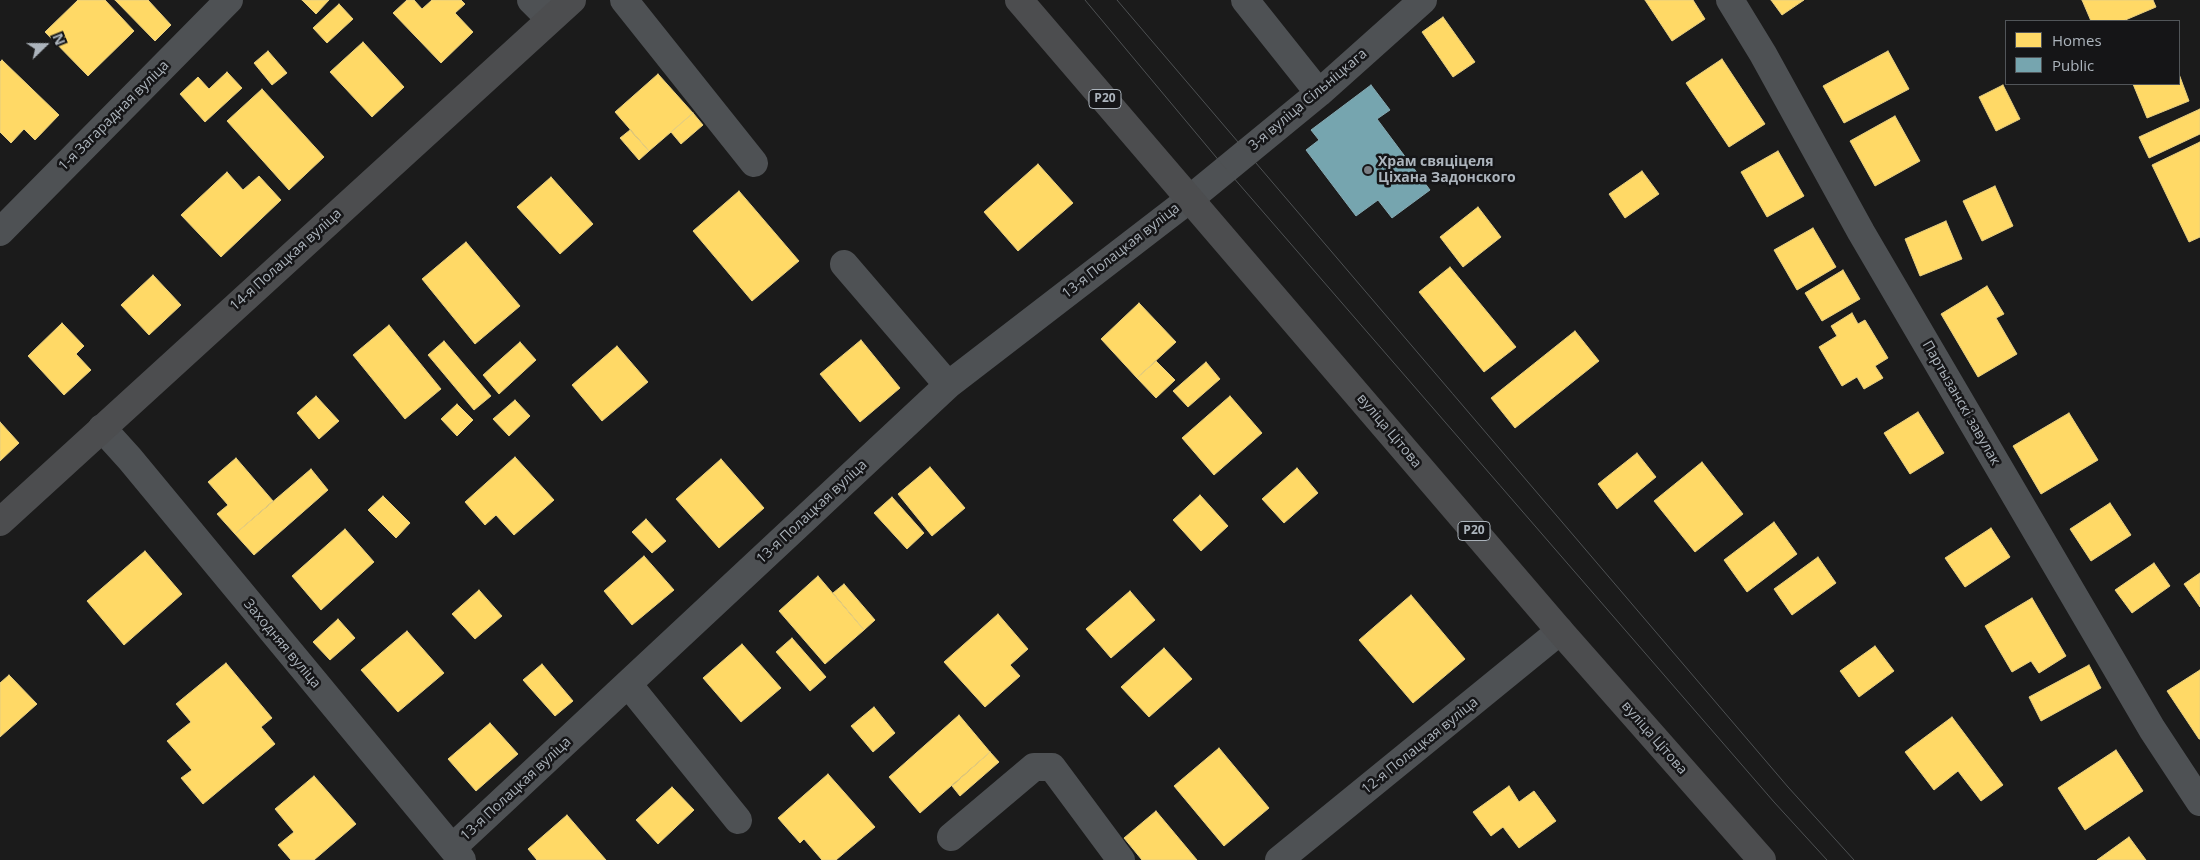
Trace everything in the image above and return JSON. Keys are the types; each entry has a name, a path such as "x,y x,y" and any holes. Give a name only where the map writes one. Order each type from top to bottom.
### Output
{"main road":[{"name":"14-я Полацкая вуліца","path":"0,522 572,0"},
{"name":"вуліца Цітова","path":"1019,0 1191,198 1755,858"}],"street":[{"name":"1-я Загарадная вуліца","path":"0,232 229,0"},
{"path":"531,0 550,19"},
{"path":"624,0 754,163"},
{"path":"1244,0 1319,93"},
{"name":"3-я вуліца Сільніцкага","path":"1191,198 1319,93 1423,0"},
{"name":"Партызанскі завулак","path":"1730,0 1763,54 1861,232 2147,721 2200,802"},
{"name":"13-я Полацкая вуліца","path":"457,854 628,684 948,385 1191,198"},
{"path":"844,264 948,385"},
{"name":"Заходняя вуліца","path":"102,428 457,854"},
{"name":"12-я Полацкая вуліца","path":"1279,860 1560,631"},
{"path":"628,684 738,820"},
{"path":"951,837 1034,767 1052,767 1121,860"}],"building: Homes":[{"path":"78,0 105,0 134,31 88,76 45,32"},
{"path":"115,0 148,0 171,25 155,41"},
{"path":"302,0 329,0 316,14"},
{"path":"407,0 414,0 422,9 432,0 461,0 465,4 455,13 473,32 441,63 393,13"},
{"path":"1645,0 1693,0 1705,19 1672,41"},
{"path":"1771,0 1804,0 1782,15"},
{"path":"2082,0 2153,0 2156,7 2125,20 2091,20"},
{"path":"339,4 353,19 327,43 313,28"},
{"path":"1443,17 1475,62 1453,77 1422,32"},
{"path":"363,42 404,87 372,117 330,72"},
{"path":"268,51 287,73 272,85 254,63"},
{"path":"1888,51 1909,89 1844,123 1823,86"},
{"path":"1722,59 1765,124 1729,147 1686,83"},
{"path":"2,60 59,115 35,140 24,129 11,143 0,132 0,62"},
{"path":"227,72 242,88 205,122 180,94 198,77 209,89"},
{"path":"658,74 693,113 649,151 615,112"},
{"path":"2180,77 2189,101 2147,118 2133,85 2180,85"},
{"path":"2003,85 2020,119 1996,131 1979,97"},
{"path":"262,89 324,157 289,190 227,121"},
{"path":"2200,109 2200,134 2149,158 2139,137"},
{"path":"693,113 703,125 681,144 671,132"},
{"path":"1895,116 1920,161 1875,186 1850,141"},
{"path":"630,130 649,151 639,160 620,138"},
{"path":"2200,142 2200,237 2189,242 2152,165"},
{"path":"1778,151 1804,196 1767,217 1741,172"},
{"path":"1038,164 1073,203 1018,251 984,212"},
{"path":"1642,171 1659,194 1625,218 1609,194"},
{"path":"227,172 243,190 259,176 281,200 221,257 181,215"},
{"path":"551,177 593,224 560,254 517,207"},
{"path":"1995,186 2013,226 1982,241 1963,201"},
{"path":"739,191 799,261 752,301 693,231"},
{"path":"1478,207 1501,237 1463,267 1440,237"},
{"path":"1946,221 1962,259 1920,276 1905,239"},
{"path":"1813,228 1836,267 1797,290 1774,250"},
{"path":"466,242 520,306 475,344 422,279"},
{"path":"1450,267 1516,347 1484,372 1419,292"},
{"path":"1843,270 1860,299 1822,321 1805,293"},
{"path":"153,275 181,305 149,335 121,305"},
{"path":"1987,286 2004,314 1996,318 2017,354 1978,377 1941,314"},
{"path":"1139,303 1176,342 1137,378 1101,339"},
{"path":"1852,313 1858,324 1865,320 1888,358 1875,366 1883,378 1864,389 1857,377 1842,386 1819,347 1837,336 1831,326"},
{"path":"62,323 84,346 76,354 91,370 64,395 28,356"},
{"path":"389,325 441,389 405,419 353,355"},
{"path":"1575,331 1599,361 1515,428 1491,398"},
{"path":"861,340 900,388 860,422 820,374"},
{"path":"444,341 491,396 474,410 428,355"},
{"path":"520,342 536,360 499,394 483,375"},
{"path":"617,346 648,382 602,421 572,385"},
{"path":"1156,361 1175,380 1156,398 1137,378"},
{"path":"1206,362 1220,379 1188,407 1173,391"},
{"path":"316,396 339,421 319,439 297,413"},
{"path":"1230,396 1262,433 1214,475 1182,438"},
{"path":"515,400 530,416 509,436 493,419"},
{"path":"457,404 473,420 457,436 441,419"},
{"path":"1918,412 1944,453 1910,474 1884,433"},
{"path":"2069,413 2098,460 2041,494 2013,446"},
{"path":"0,422 19,443 0,461"},
{"path":"1637,453 1656,477 1617,509 1598,484"},
{"path":"515,457 554,500 514,535 496,515 485,525 465,502"},
{"path":"236,458 273,501 235,534 217,514 228,505 208,482"},
{"path":"721,459 764,508 719,548 676,499"},
{"path":"1702,462 1743,514 1695,552 1654,501"},
{"path":"930,467 965,508 932,536 898,494"},
{"path":"1297,468 1318,493 1284,523 1262,499"},
{"path":"311,469 328,490 254,555 235,534"},
{"path":"1200,495 1228,526 1201,551 1173,520"},
{"path":"383,496 410,523 396,538 368,510"},
{"path":"892,497 924,533 907,549 874,513"},
{"path":"2110,503 2131,535 2091,561 2070,529"},
{"path":"646,519 666,541 652,553 632,532"},
{"path":"1774,522 1797,554 1747,592 1724,560"},
{"path":"1991,528 2010,557 1965,587 1945,558"},
{"path":"345,529 374,562 321,610 292,576"},
{"path":"145,551 182,594 124,645 87,601"},
{"path":"644,556 674,590 632,625 604,591"},
{"path":"1818,557 1836,583 1792,615 1774,589"},
{"path":"2154,563 2170,586 2132,613 2115,590"},
{"path":"2200,573 2200,607 2184,584"},
{"path":"818,576 864,630 825,664 779,611"},
{"path":"844,584 875,620 864,630 833,593"},
{"path":"479,590 502,616 475,639 452,614"},
{"path":"1130,591 1155,620 1111,658 1086,629"},
{"path":"1411,595 1465,659 1413,703 1359,640"},
{"path":"2032,598 2066,656 2039,673 2031,661 2012,672 1985,626"},
{"path":"998,614 1028,649 1010,665 1020,676 985,707 944,662"},
{"path":"338,619 355,638 330,660 313,642"},
{"path":"407,631 444,673 398,712 361,670"},
{"path":"792,638 826,677 810,691 776,652"},
{"path":"742,644 781,688 741,722 703,678"},
{"path":"1875,646 1894,671 1859,697 1840,671"},
{"path":"1164,648 1192,679 1149,717 1121,687"},
{"path":"226,663 272,718 261,727 275,744 203,804 181,778 192,770 167,741 191,722 176,704"},
{"path":"542,664 573,701 555,716 523,680"},
{"path":"2089,665 2101,688 2041,721 2029,697"},
{"path":"2200,670 2200,739 2199,739 2167,691"},
{"path":"9,675 37,704 0,737 0,683"},
{"path":"874,707 895,733 873,752 851,726"},
{"path":"959,715 990,752 920,813 889,777"},
{"path":"1952,717 2003,785 1981,801 1958,771 1934,790 1905,752"},
{"path":"490,723 518,754 476,791 448,759"},
{"path":"1219,748 1269,808 1224,846 1174,786"},
{"path":"2116,750 2143,791 2085,830 2058,788"},
{"path":"990,752 999,762 960,796 952,786"},
{"path":"828,774 875,827 836,860 822,860 804,839 800,843 778,818"},
{"path":"314,776 356,824 314,860 291,860 278,845 294,832 275,809"},
{"path":"1509,786 1519,802 1534,791 1556,821 1519,848 1503,827 1491,836 1473,812"},
{"path":"672,787 694,810 658,844 636,820"},
{"path":"1156,811 1197,860 1142,860 1124,838"},
{"path":"567,815 606,860 537,860 528,849"},
{"path":"2129,837 2146,860 2097,860"}],"building: Public":[{"name":"Храм свяціцеля Ціхана Задонского","path":"1371,85 1390,110 1377,119 1430,190 1392,218 1378,200 1356,216 1306,150 1319,140 1311,130"}],"tram line":[{"path":"1085,0 1226,169 1774,802 1827,860"},
{"path":"1117,0 1788,787 1854,860"}],"place":[{"name":"Храм свяціцеля Ціхана Задонского","path":"1368,170"}]}
